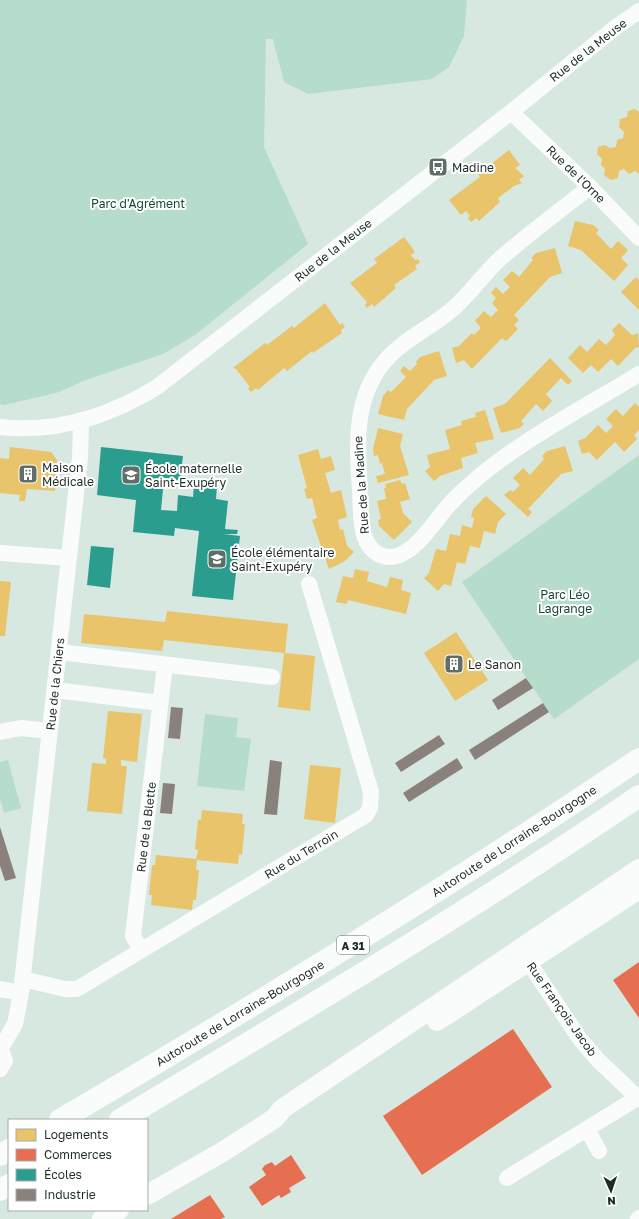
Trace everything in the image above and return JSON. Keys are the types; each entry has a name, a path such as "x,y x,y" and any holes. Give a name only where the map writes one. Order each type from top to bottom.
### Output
{"highway":[{"name":"Autoroute de Lorraine-Bourgogne","path":"62,1119 371,934 570,806 639,759"},
{"name":"A 31","path":"122,1119 415,942 639,796"}],"main road":[{"path":"148,1194 168,1184 275,1118 286,1117 525,956 639,869"},
{"path":"525,956 639,889"},
{"path":"102,1219 117,1211"}],"street":[{"name":"Rue de la Meuse","path":"0,427 33,428 81,422 127,404 172,376 511,112 616,27 639,11"},
{"name":"Rue de l'Orne","path":"511,112 590,187 639,238"},
{"name":"Rue de la Madine","path":"590,187 500,258 458,305 399,348 385,361 377,373 363,404 357,431 362,529 370,548 383,556 390,557 406,552 449,505 490,468 514,451 639,374"},
{"name":"Rue de la Chiers","path":"0,1047 15,1024 22,986 80,458 81,422"},
{"path":"0,553 69,558"},
{"name":"Rue du Terroin","path":"0,990 22,986 73,990 366,815 370,808 371,792 309,584"},
{"path":"59,652 272,677"},
{"name":"Rue de la Blette","path":"141,950 133,936 165,665"},
{"path":"55,690 160,703"},
{"path":"0,732 22,728 50,731"},
{"name":"Rue François Jacob","path":"525,956 580,1039 598,1060 638,1099"},
{"path":"0,1047 5,1061 0,1069"},
{"path":"507,1178 638,1099"},
{"path":"587,1129 599,1150"}],"green space":[{"name":"Parc d'Agrément","path":"0,0 467,0 464,36 449,67 432,79 308,94 284,82 273,39 266,39 264,147 308,244 195,335 163,354 83,381 59,392 5,405 0,404"},
{"name":"Parc Léo Lagrange","path":"639,455 639,659 554,719 462,582"},
{"path":"205,714 238,718 236,737 251,739 244,791 197,786"},
{"path":"8,760 21,808 4,813 0,799 0,762"}],"building: Logements":[{"path":"635,109 639,112 639,174 635,171 629,174 624,169 619,171 618,178 611,180 604,175 605,169 601,165 602,159 597,154 598,147 605,145 610,148 616,147 617,140 623,138 624,132 619,127 620,119 627,117 628,111"},
{"path":"509,150 520,165 515,168 524,176 519,180 522,183 514,186 498,198 500,202 479,221 476,218 471,222 468,218 470,216 466,211 461,215 449,200 480,177 478,174"},
{"path":"575,221 593,225 599,230 596,233 611,249 618,241 628,250 621,258 628,265 614,281 581,250 568,246"},
{"path":"404,237 415,252 411,255 415,260 418,259 420,262 415,266 417,269 394,285 396,288 374,307 372,304 367,308 365,305 367,302 350,283 377,263 374,259"},
{"path":"555,248 562,273 550,277 514,315 519,320 514,325 518,329 506,341 502,338 472,369 464,360 456,363 452,348 459,346 472,333 474,335 481,328 475,321 484,311 491,317 498,310 492,303 496,298 491,293 496,287 503,294 510,287 503,280 512,271 519,277 533,260 531,258 536,253"},
{"path":"636,277 639,280 639,310 621,292"},
{"path":"325,303 340,325 342,323 345,327 341,330 342,333 313,353 312,351 287,371 284,368 258,390 256,388 251,392 248,388 250,387 236,369 233,368 265,343 267,345 292,326 294,328"},
{"path":"619,323 632,335 638,333 639,347 635,348 618,366 611,359 598,372 591,365 583,373 568,358 580,345 587,352 599,339 606,345 615,335 612,330"},
{"path":"439,351 447,376 434,380 407,409 404,420 378,414 383,396 388,390 391,392 406,377 400,371 404,366 410,371 417,364 416,362 420,357"},
{"path":"550,358 572,381 568,385 561,378 546,394 552,401 543,411 536,404 521,421 524,424 520,428 501,433 493,408 505,404"},
{"path":"635,403 639,407 639,430 634,435 637,439 624,452 615,442 597,460 589,452 582,454 578,441 585,438 598,425 606,433 613,426 606,419 616,409 623,416"},
{"path":"485,410 494,439 475,443 478,453 461,458 463,468 440,476 434,481 425,471 430,467 427,455 450,449 445,430 462,425 461,421 476,417 475,413"},
{"path":"378,428 403,434 400,446 409,475 378,483 376,476 385,474 382,463 380,464 378,455 374,456 373,449"},
{"path":"565,446 573,471 561,474 528,509 532,512 528,517 504,495 510,490 513,492 520,485 513,478 523,468 530,475 544,459 542,456 547,451"},
{"name":"Maison Médicale","path":"10,447 51,452 57,460 55,491 27,489 25,501 19,501 20,495 0,493 0,458 9,459"},
{"path":"318,449 321,459 331,456 335,470 325,473 331,493 341,490 347,517 338,520 340,530 343,529 347,546 354,552 345,561 329,569 312,520 317,518 312,498 307,499 304,489 307,488 298,455"},
{"path":"400,480 402,484 405,483 410,499 400,502 403,513 412,522 394,540 379,526 378,520 381,519 377,501 386,499 384,488 386,488 385,484"},
{"path":"486,496 506,514 498,522 495,534 484,531 480,548 470,546 465,564 457,562 451,586 444,584 438,591 424,578 429,573 436,549 446,551 450,534 460,536 462,525 472,528 474,518 471,517 473,509"},
{"path":"355,569 369,572 367,581 387,587 390,577 403,580 401,590 411,593 406,614 348,600 347,604 336,602 343,576 353,578"},
{"path":"0,581 11,582 5,636 0,636"},
{"path":"167,611 288,624 285,653 315,656 310,711 278,707 284,653 164,640 162,651 81,643 84,614 165,622"},
{"name":"Le Sanon","path":"456,632 488,680 455,701 424,653"},
{"path":"108,711 142,714 137,762 121,760 121,766 127,766 122,814 87,811 92,763 106,764 106,759 103,758"},
{"path":"310,765 341,768 335,823 304,819"},
{"path":"202,810 243,814 242,824 245,824 242,855 239,854 238,864 197,860 196,870 199,870 196,900 193,900 192,910 151,905 152,895 149,895 152,865 155,865 156,855 196,859 198,850 195,849 198,820 201,820"}],"building: Commerces":[{"path":"639,962 639,1018 613,980"},
{"path":"513,1029 552,1087 422,1175 383,1116"},
{"path":"291,1155 306,1178 289,1188 291,1192 281,1198 279,1195 262,1206 249,1187 266,1175 262,1169 265,1165 272,1162 275,1166"},
{"path":"210,1195 225,1217 221,1219 171,1219"}],"building: Écoles":[{"path":"101,447 183,456 180,480 164,479 161,510 177,511 178,495 193,497 194,484 217,486 216,499 228,501 225,529 238,530 237,534 224,534 240,536 233,600 192,596 199,531 175,528 174,536 133,532 136,500 97,495"},
{"path":"91,546 114,548 110,588 87,585"}],"building: Industrie":[{"path":"526,678 533,688 498,710 492,700"},
{"path":"543,703 549,712 475,760 469,750"},
{"path":"171,707 183,708 180,739 168,738"},
{"path":"439,735 445,744 401,772 395,763"},
{"path":"457,758 463,768 409,802 403,793"},
{"path":"270,760 282,762 277,815 264,814"},
{"path":"163,783 175,784 172,814 160,813"},
{"path":"0,827 16,878 5,881 0,866"}],"place":[{"name":"Madine","path":"438,167"},
{"name":"Maison Médicale","path":"28,474"},
{"name":"École maternelle Saint-Exupéry","path":"131,475"},
{"name":"École élémentaire Saint-Exupéry","path":"217,559"},
{"name":"Le Sanon","path":"454,664"}]}
